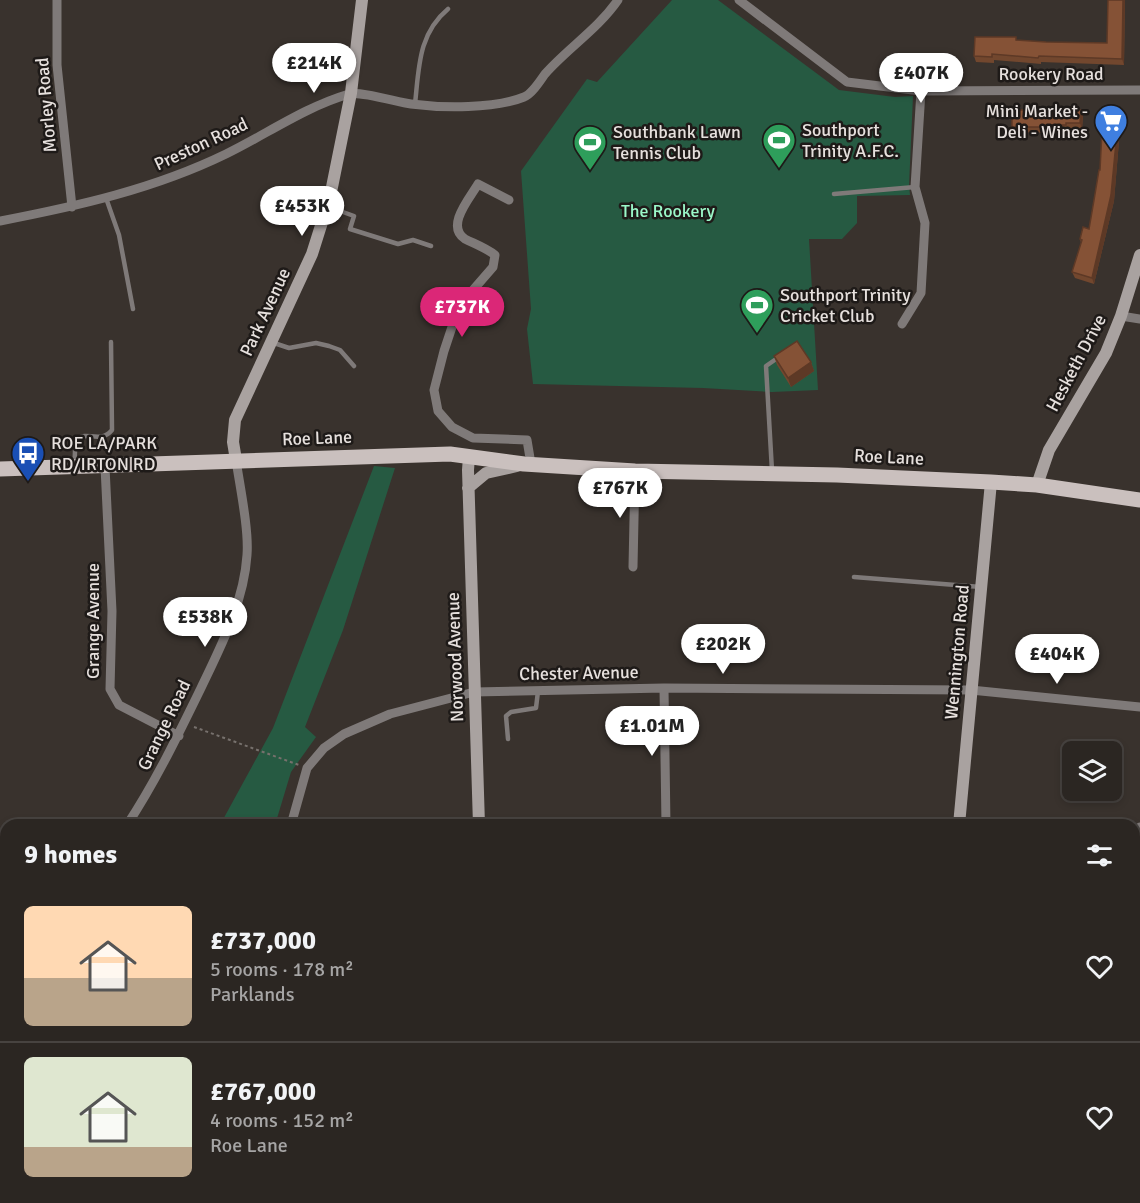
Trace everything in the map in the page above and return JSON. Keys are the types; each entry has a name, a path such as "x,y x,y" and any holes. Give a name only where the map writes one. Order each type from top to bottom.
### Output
{"main road":[{"name":"Roe Lane","path":"0,469 450,454 528,464 635,471 1037,485 1140,500"}],"street":[{"name":"Morley Road","path":"57,0 57,65 72,207"},
{"name":"Park Avenue","path":"236,460 233,442 235,420 312,254 327,206 351,93 362,0"},
{"path":"351,93 415,104 477,107 526,97 561,56 587,35 618,0"},
{"name":"Rookery Road","path":"739,0 846,82 921,91 1140,90"},
{"path":"903,324 921,293 925,223 915,187 921,91"},
{"name":"Preston Road","path":"0,221 72,207 153,184 226,154 291,118 351,93"},
{"path":"468,488 486,473 528,464 528,440 473,438 452,427 438,411 434,390 455,318 473,290 493,267 495,255 462,237 457,230 458,218 478,184 509,200"},
{"name":"Hesketh Drive","path":"1037,485 1049,450 1106,353 1122,316 1140,255"},
{"path":"1122,316 1140,319"},
{"name":"Norwood Avenue","path":"470,457 468,488 479,819"},
{"name":"Grange Road","path":"131,819 149,793 179,736 222,643 244,582 248,552 236,460"},
{"name":"Grange Avenue","path":"105,467 112,611 110,689 119,705 179,736"},
{"path":"633,567 635,471"},
{"name":"Wennington Road","path":"960,819 991,482"},
{"path":"664,688 666,819"},
{"name":"Chester Avenue","path":"307,768 324,748 344,734 390,714 474,692 664,688 971,690 1140,707"},
{"path":"293,819 307,768"}],"lane":[{"path":"415,104 422,47 436,19 448,9"},
{"path":"834,194 915,187"},
{"path":"106,198 118,235 133,309"},
{"path":"327,206 354,216 350,229 398,244 413,240 431,246"},
{"path":"76,467 74,448 78,438 104,435 112,430 111,342"},
{"path":"271,342 289,348 316,343 329,346 340,350 354,366"},
{"path":"772,474 766,366 785,352"},
{"path":"854,577 981,587"},
{"path":"507,739 506,716 511,712 536,708 538,690"}],"path":[{"path":"184,724 307,768"}],"green space":[{"name":"The Rookery","path":"672,0 718,0 839,90 895,97 913,96 910,195 857,196 857,223 842,239 809,239 818,390 772,392 533,384 527,329 531,309 521,171 587,79 597,82"},
{"path":"374,466 395,468 343,630 305,727 316,737 291,772 277,819 223,819 273,728"}],"building":[{"path":"1108,0 1123,0 1122,59 1039,56 1038,58 992,54 992,57 974,56 975,37 1016,37 1016,40 1046,42 1107,43"},
{"path":"1012,110 1081,110 1080,123 1050,125 1050,127 1012,127"},
{"path":"1103,110 1119,111 1111,195 1092,278 1072,272 1082,240 1080,239 1083,227 1089,229 1100,170"},
{"path":"797,341 811,362 788,378 774,356"}],"place":[{"name":"Mini Market - Deli - Wines","path":"1111,150"},
{"name":"Southport Trinity A.F.C.","path":"779,169"},
{"name":"Southbank Lawn Tennis Club","path":"590,171"},
{"name":"Southport Trinity Cricket Club","path":"757,334"},
{"name":"ROE LA/PARK RD/IRTON RD","path":"28,482"}]}
